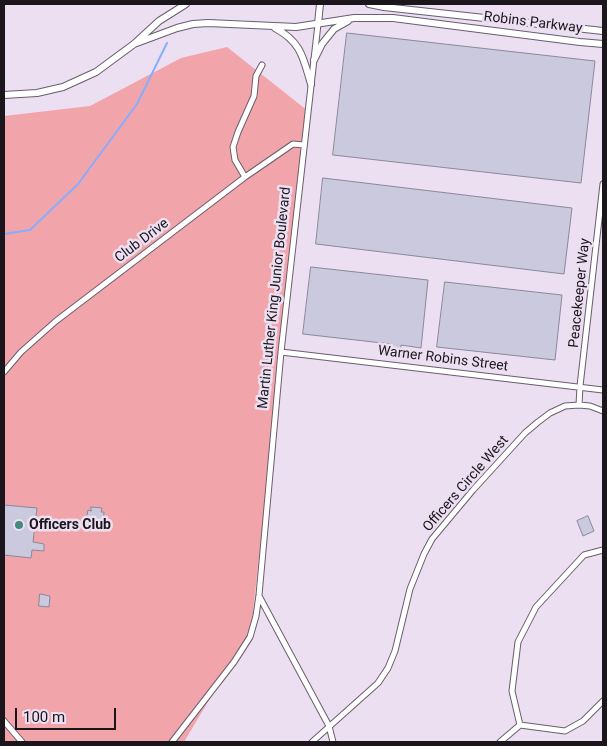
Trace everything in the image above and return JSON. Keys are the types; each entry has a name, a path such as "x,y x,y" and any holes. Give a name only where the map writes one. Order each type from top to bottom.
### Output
{"street":[{"name":"Robins Parkway","path":"4,95 37,93 63,87 96,72 134,44 158,21 186,4"},
{"name":"Martin Luther King Junior Boulevard","path":"259,595 281,352 320,4"},
{"name":"Robins Parkway","path":"369,4 603,31"},
{"name":"Robins Parkway","path":"134,44 193,24 296,27 354,18 393,18 603,44"},
{"path":"314,60 322,44 334,28 354,18"},
{"path":"271,26 283,32 294,41 303,56 311,84"},
{"path":"245,177 235,160 234,147 238,132 254,96 256,76 262,65"},
{"name":"Club Drive","path":"4,372 22,352 56,321 245,177 293,144 304,145"},
{"name":"Peacekeeper Way","path":"580,405 580,386 603,184"},
{"name":"Warner Robins Street","path":"281,352 603,390"},
{"name":"Officers Circle West","path":"312,742 378,683 388,668 395,651 412,583 424,554 432,539 473,490 525,433 550,413 565,406 580,405 590,406 603,411"},
{"path":"520,724 512,691 518,642 536,606 584,555 603,550"},
{"path":"259,595 329,726 334,742"},
{"path":"172,742 234,662 250,637 259,595"},
{"path":"520,724 565,731 583,721 602,704 603,700"},
{"path":"4,721 22,742"},
{"path":"500,742 520,724"}],"shaded area":[{"path":"227,47 308,111 251,630 184,742 4,742 4,116 90,106 181,58"}],"building":[{"path":"347,33 595,61 581,183 333,155"},
{"path":"323,178 572,208 564,274 316,244"},
{"path":"311,267 428,280 421,348 401,345 400,356 390,354 391,344 303,334"},
{"path":"445,282 562,295 555,360 437,347"},
{"name":"Officers Club","path":"4,505 37,508 33,542 44,544 44,551 32,550 31,558 4,555"},
{"path":"91,507 102,508 101,512 104,512 103,523 100,523 99,528 88,527 89,520 86,520 88,510 91,511"},
{"path":"588,516 594,531 583,536 577,521"},
{"path":"40,594 50,596 49,607 39,606"}],"waterway":[{"path":"4,234 30,230 78,184 137,104 167,43"}],"place":[{"name":"Officers Club","path":"19,525"}]}
